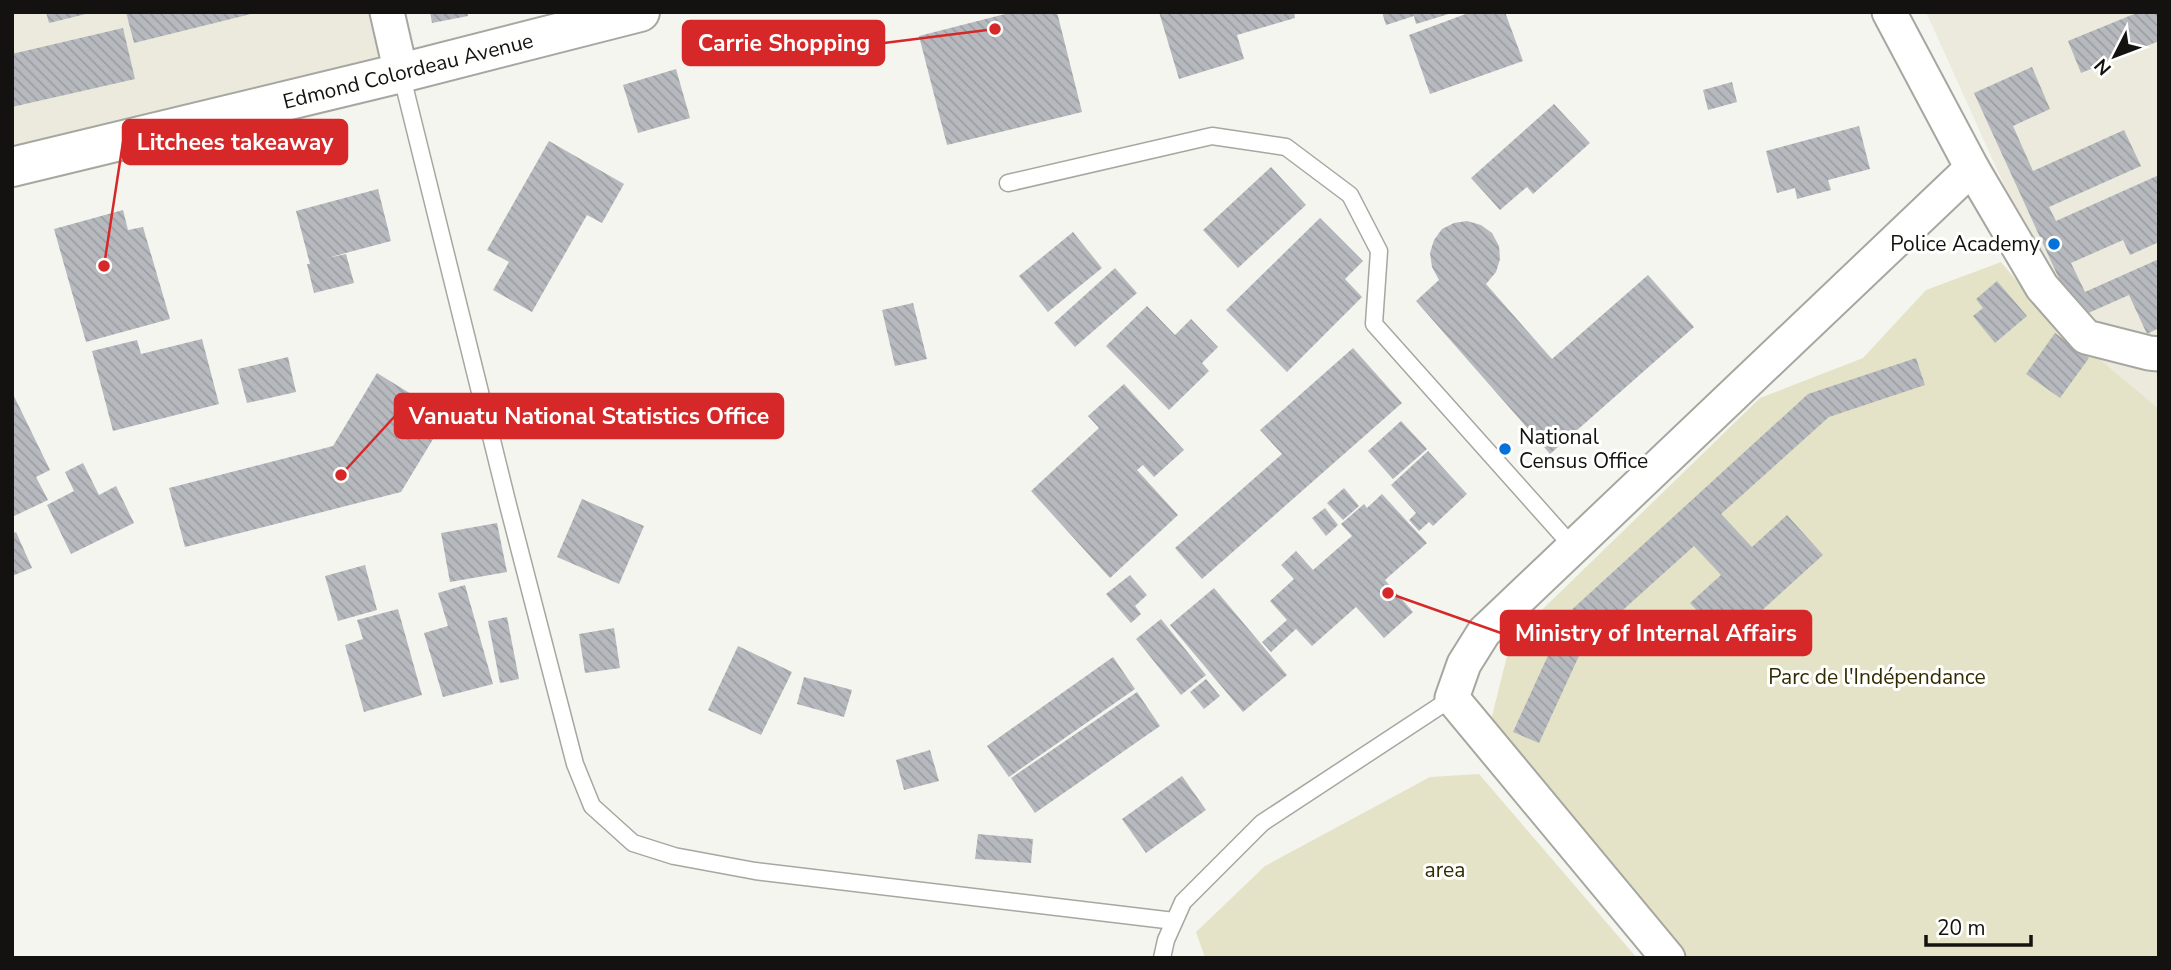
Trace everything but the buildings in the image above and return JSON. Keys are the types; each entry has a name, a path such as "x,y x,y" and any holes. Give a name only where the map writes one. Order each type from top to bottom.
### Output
{"street":[{"path":"387,12 401,73"},
{"name":"Edmond Colordeau Avenue","path":"12,167 640,12"},
{"path":"1889,12 1972,168 2042,287 2087,337 2149,354 2159,354"},
{"path":"1668,958 1452,698 1464,664 1484,632 1972,168"}],"lane":[{"path":"401,73 575,764 592,806 633,843 674,856 755,871 1174,921"},
{"path":"1008,183 1212,136 1286,147 1350,195 1356,206 1378,251 1374,324 1573,547"},
{"path":"1162,958 1166,940 1183,902 1262,822 1452,698"}],"shaded area":[{"path":"12,12 387,12 401,73 12,167"},
{"path":"1926,12 2159,12 2159,409 2098,360 2047,280"}],"green space":[{"name":"Parc de l'Indépendance","path":"2001,262 2044,313 2159,409 2159,958 1686,958 1490,724 1511,640 1760,398 1863,358 1926,290"},
{"name":"area","path":"1479,774 1637,958 1205,958 1196,932 1265,866 1430,777"}],"place":[{"name":"Carrie Shopping","path":"995,29"},
{"name":"Police Academy","path":"2054,244"},
{"name":"Litchees takeaway","path":"104,266"},
{"name":"National Census Office","path":"1505,449"},
{"name":"Vanuatu National Statistics Office","path":"341,475"},
{"name":"Ministry of Internal Affairs","path":"1388,593"}]}
